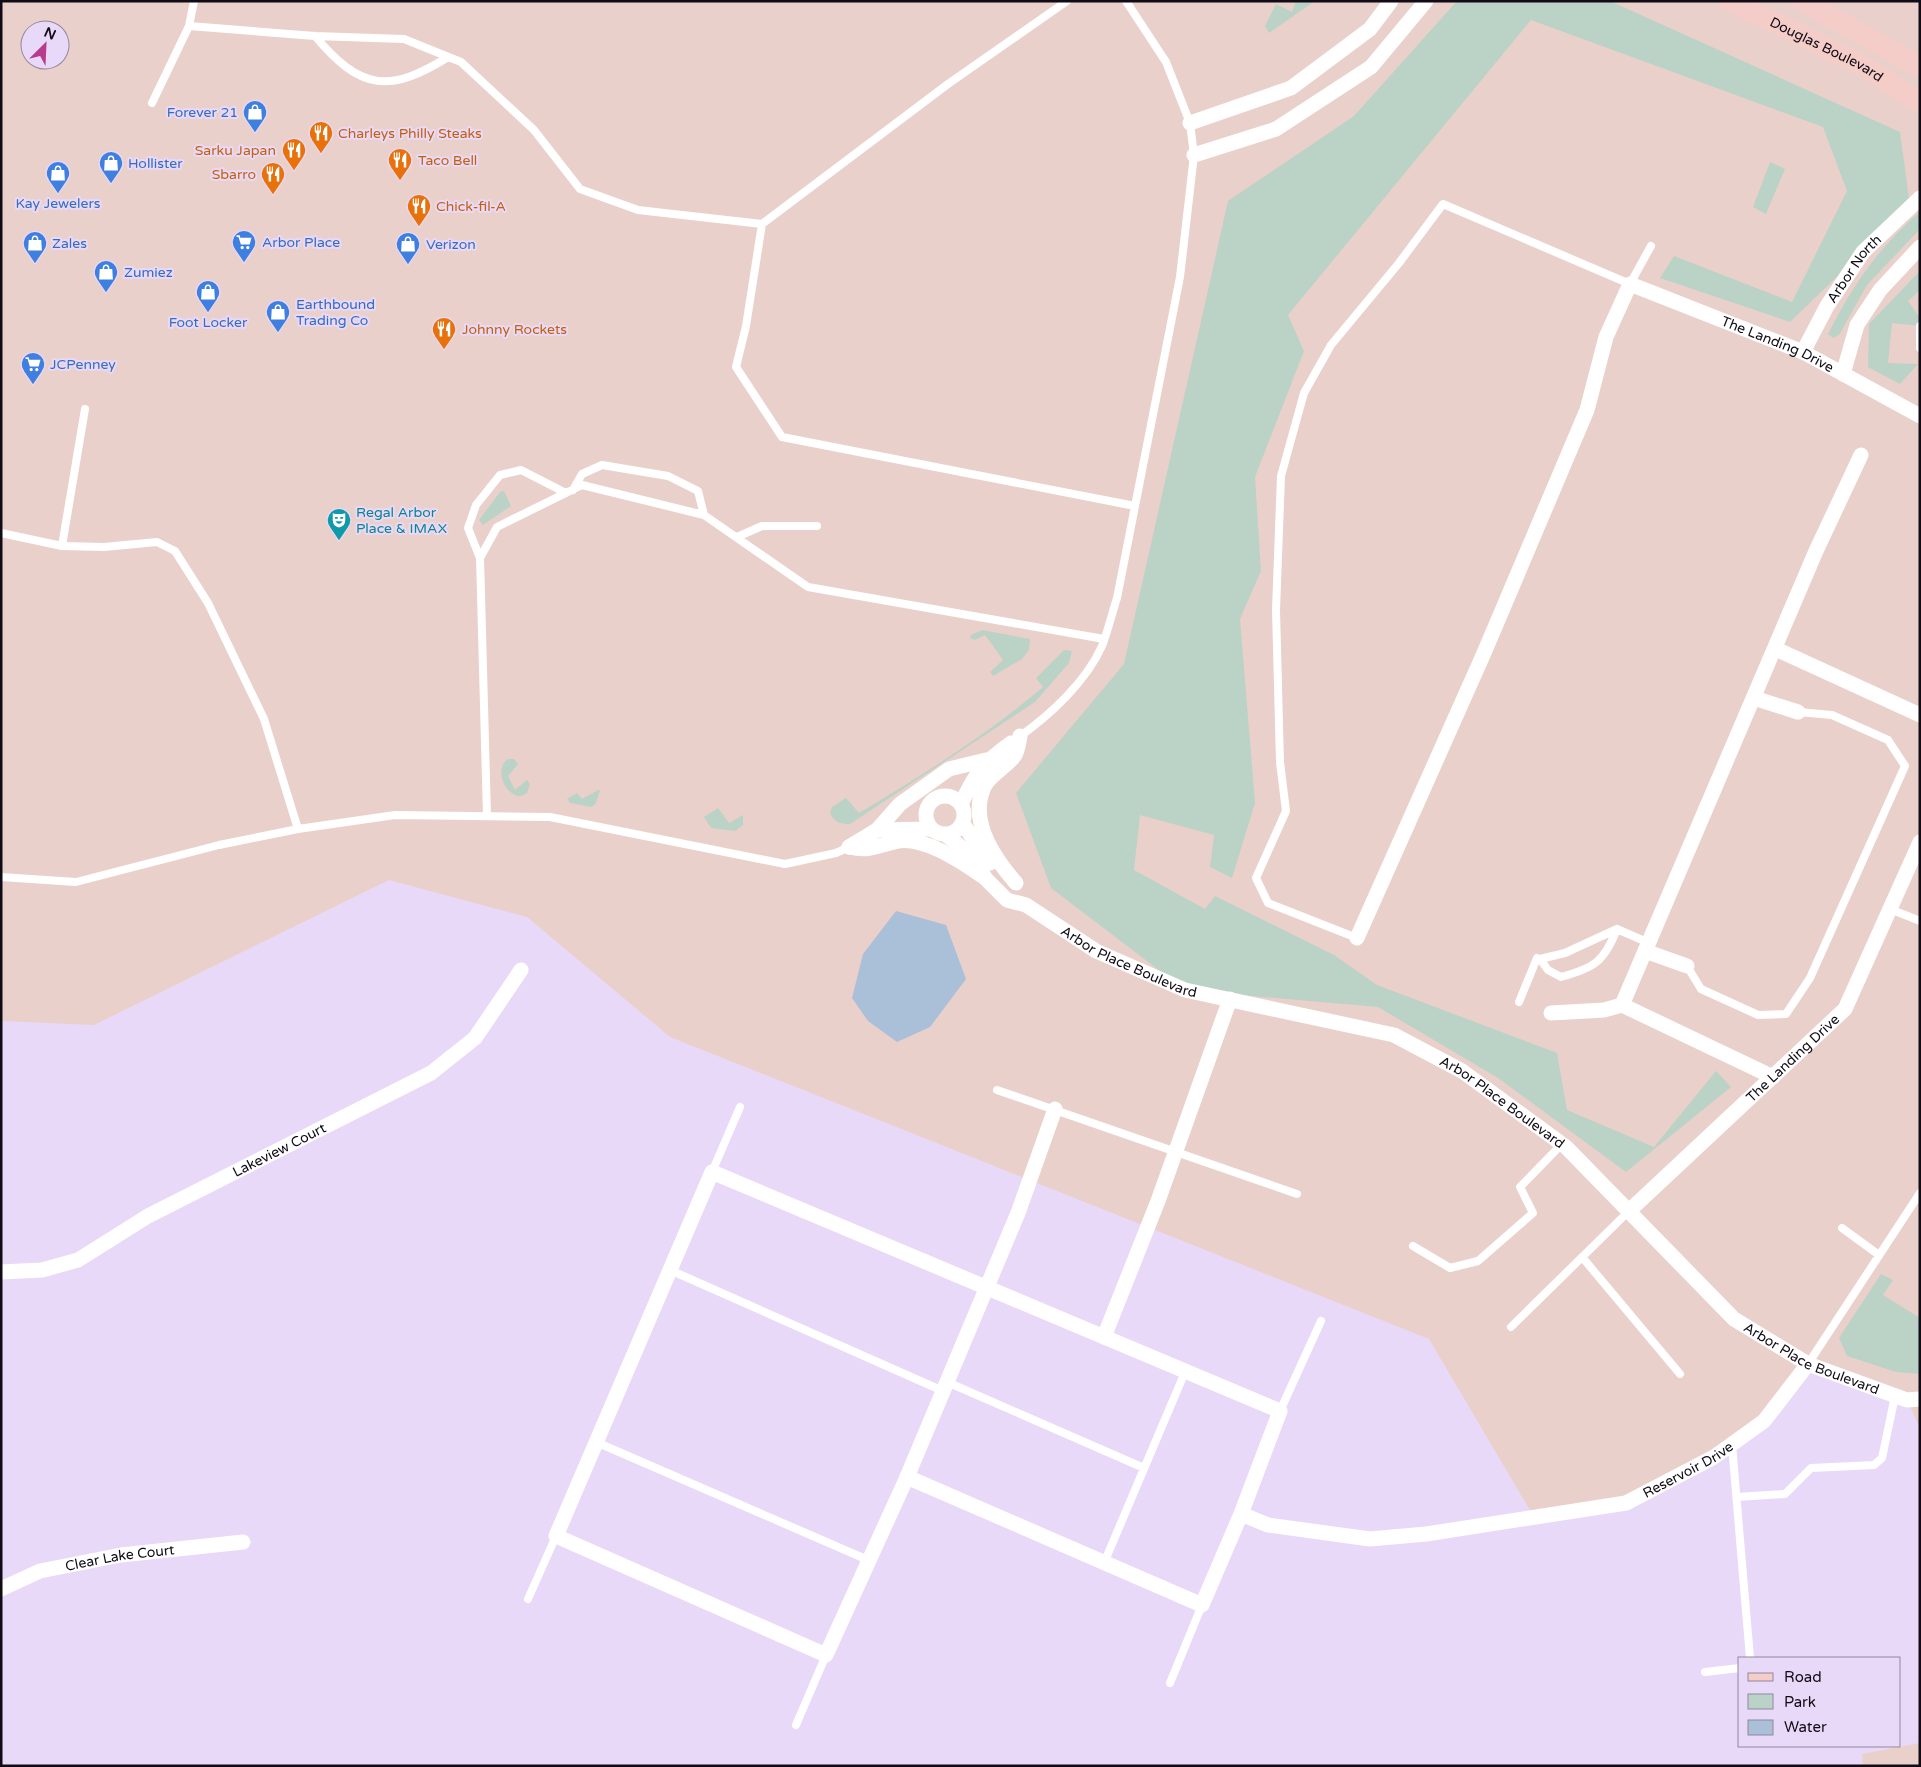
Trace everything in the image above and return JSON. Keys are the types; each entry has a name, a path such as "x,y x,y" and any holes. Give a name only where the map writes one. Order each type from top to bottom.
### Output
{"main road":[{"name":"Douglas Boulevard","path":"1730,1 1862,66 1920,102"},
{"name":"Douglas Boulevard","path":"1803,1 1920,67"},
{"path":"1821,46 1827,41 1852,46 1876,57 1920,86"}],"street":[{"path":"1190,123 1291,88 1370,29 1391,1"},
{"path":"1194,155 1276,129 1371,67 1426,1"},
{"name":"Arbor North","path":"1803,352 1827,306 1864,252 1920,198"},
{"path":"1843,374 1857,325 1880,290 1920,247"},
{"path":"1357,938 1484,653 1583,420 1606,337 1630,284"},
{"name":"The Landing Drive","path":"1630,284 1803,352 1920,416"},
{"path":"1622,1005 1816,551 1861,455"},
{"path":"1776,648 1920,715"},
{"path":"1754,698 1798,712"},
{"path":"961,804 973,779 986,760 1015,739"},
{"path":"1015,739 1016,754 985,785 979,812 984,835 996,860 1016,883 1026,905"},
{"path":"849,847 877,830 900,804 949,769 986,760"},
{"path":"944,796 949,769"},
{"path":"877,830 930,829 925,818 927,807 934,799 944,796 954,798 961,804 965,814 963,824 958,832 946,835"},
{"path":"900,804 927,807"},
{"path":"963,824 995,870 1016,883"},
{"name":"Arbor Place Boulevard","path":"930,829 946,835 971,855 986,879 1006,900 1026,905 1096,951 1185,990 1394,1035 1462,1072 1562,1144 1734,1319 1808,1364 1907,1400 1920,1399"},
{"path":"849,847 865,850 900,841 934,847 986,879"},
{"name":"The Landing Drive","path":"1629,1211 1845,1009 1920,842"},
{"path":"1647,947 1687,966"},
{"name":"Lakeview Court","path":"1,1272 42,1270 78,1260 148,1216 431,1073 475,1038 521,970"},
{"path":"1104,1337 1230,999"},
{"path":"1551,1013 1604,1010 1622,1005 1773,1077"},
{"path":"907,1477 1202,1605 1241,1514 1280,1411 1186,1372 1104,1337 987,1288 712,1172 556,1536 826,1654 907,1477 987,1288 1018,1213 1055,1109"},
{"name":"Reservoir Drive","path":"1241,1514 1268,1525 1370,1539 1426,1534 1626,1503 1714,1457 1764,1421 1808,1364"},
{"name":"Clear Lake Court","path":"1,1589 40,1571 121,1555 243,1542"}],"lane":[{"path":"152,103 189,26 194,1"},
{"path":"189,26 315,36 404,39 461,62 534,130 580,189 638,210 762,224 948,84 1066,1"},
{"path":"1015,739 1035,725 1081,680 1102,646 1117,598 1180,277 1194,155 1190,123 1166,62 1126,1"},
{"path":"315,36 335,60 349,71 366,78 385,81 406,79 421,74 448,57"},
{"path":"1357,938 1268,903 1256,878 1286,811 1280,762 1276,610 1281,476 1304,393 1332,345 1399,263 1443,204 1630,284 1651,246"},
{"path":"762,224 746,326 736,367 782,437 1135,506"},
{"path":"1920,326 1920,348"},
{"path":"62,546 85,409"},
{"path":"569,492 582,474 602,465 668,476 698,491 704,515"},
{"path":"487,816 480,558 468,528 476,505 500,475 521,470 569,492"},
{"path":"480,558 498,527 582,486 704,515 808,587 1104,639"},
{"path":"737,537 762,526 817,526"},
{"path":"1,533 62,546 104,547 157,542 175,551 208,603 264,718 298,829"},
{"path":"1687,966 1701,990 1758,1015 1786,1014 1810,978 1905,766 1888,740 1832,714 1798,712"},
{"path":"1,878 76,882 219,845 298,829 395,815 550,816 785,864 836,853 849,847"},
{"path":"1890,909 1920,922"},
{"path":"1617,930 1647,947"},
{"path":"1617,930 1602,959 1584,970 1561,977 1548,970 1540,959 1565,953 1617,930"},
{"path":"1519,1002 1537,958"},
{"path":"996,1090 1175,1150 1297,1194"},
{"path":"712,1172 740,1107"},
{"path":"1413,1246 1450,1268 1478,1261 1533,1213 1520,1187 1562,1144"},
{"path":"1808,1364 1920,1194"},
{"path":"1511,1327 1629,1211"},
{"path":"1842,1228 1879,1255"},
{"path":"1582,1257 1680,1374"},
{"path":"670,1270 1144,1468"},
{"path":"1280,1411 1321,1321"},
{"path":"1104,1563 1186,1372"},
{"path":"1736,1497 1785,1494 1811,1468 1874,1465 1882,1458 1895,1396"},
{"path":"596,1442 868,1560"},
{"path":"1732,1444 1750,1657"},
{"path":"528,1599 556,1536"},
{"path":"1170,1683 1202,1605"},
{"path":"796,1725 826,1654"},
{"path":"1705,1672 1738,1668"}],"shaded area":[{"path":"1,1 1920,1 1920,1428 1907,1400 1808,1364 1764,1421 1626,1503 1534,1517 1429,1339 670,1037 527,917 389,880 94,1025 1,1021"},
{"path":"1920,1743 1920,1766 1863,1766 1862,1754"}],"green space":[{"path":"1296,1 1315,1 1269,33 1265,26 1276,4 1292,12"},
{"path":"1457,1 1610,1 1900,132 1910,206 1790,322 1660,278 1674,256 1792,302 1847,191 1823,127 1531,20 1288,315 1304,351 1255,477 1261,571 1240,619 1255,803 1232,878 1210,867 1214,835 1140,815 1134,870 1205,909 1215,896 1334,955 1377,985 1557,1053 1567,1110 1654,1147 1716,1071 1731,1087 1626,1172 1498,1078 1378,1007 1185,990 1051,888 1016,793 1124,664 1228,201 1354,116"},
{"path":"1770,162 1785,169 1766,214 1753,207"},
{"path":"1920,212 1920,229 1867,285 1839,335 1833,338 1828,334 1857,283 1891,239"},
{"path":"1920,271 1920,290 1908,301 1920,318 1920,326 1892,323 1888,363 1918,364 1900,384 1868,367 1869,324"},
{"path":"504,491 511,506 483,525 479,520 500,492"},
{"path":"982,630 1030,639 1029,650 1022,659 993,676 990,672 1003,660 985,635 975,640 970,638 971,635"},
{"path":"1064,650 1072,651 1069,663 1035,702 850,824 843,824 833,819 830,813 832,807 846,798 859,813 977,738 1043,687 1036,678"},
{"path":"508,759 514,759 518,764 508,776 515,790 527,780 530,784 527,793 521,796 515,795 510,791 503,781 502,769"},
{"path":"600,790 596,803 592,807 570,803 567,799 577,793 582,799"},
{"path":"718,808 729,823 743,815 743,825 735,831 711,828 704,817"},
{"path":"1881,1274 1893,1280 1883,1295 1920,1318 1920,1374 1896,1372 1847,1356 1839,1338"}],"water":[{"path":"896,911 946,925 966,979 930,1027 897,1042 868,1021 852,998 863,954"}],"place":[{"name":"Forever 21","path":"255,133"},
{"name":"Charleys Philly Steaks","path":"321,154"},
{"name":"Sarku Japan","path":"294,171"},
{"name":"Taco Bell","path":"400,181"},
{"name":"Hollister","path":"111,184"},
{"name":"Kay Jewelers","path":"58,194"},
{"name":"Sbarro","path":"273,195"},
{"name":"Chick-fil-A","path":"419,227"},
{"name":"Arbor Place","path":"244,263"},
{"name":"Zales","path":"35,264"},
{"name":"Verizon","path":"408,265"},
{"name":"Zumiez","path":"106,293"},
{"name":"Foot Locker","path":"208,313"},
{"name":"Earthbound Trading Co","path":"278,333"},
{"name":"Johnny Rockets","path":"444,350"},
{"name":"JCPenney","path":"33,385"},
{"name":"Regal Arbor Place & IMAX","path":"339,541"}]}
